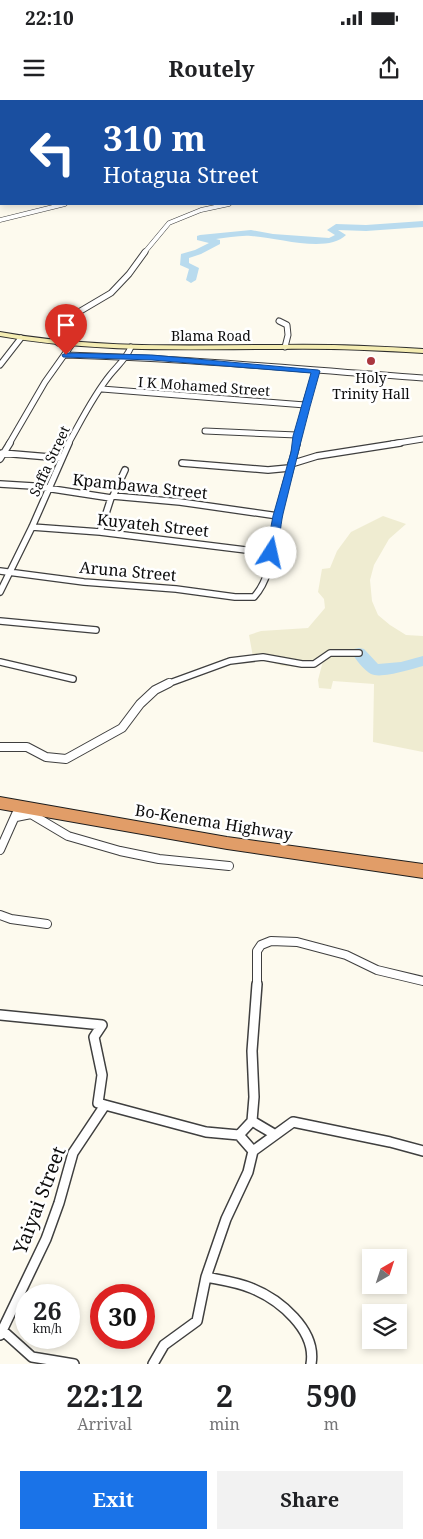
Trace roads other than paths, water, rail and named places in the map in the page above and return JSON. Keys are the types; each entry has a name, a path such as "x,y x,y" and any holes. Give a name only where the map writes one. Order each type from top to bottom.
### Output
{"highway":[{"name":"Bo-Kenema Highway","path":"10,808 219,842 423,871"}],"street":[{"path":"0,220 61,205"},
{"path":"58,343 72,316 106,297 126,277 154,238 172,221 201,210 224,205"},
{"path":"279,321 286,326 288,335 285,347"},
{"name":"Blama Road","path":"0,334 58,343 130,347 358,347 423,350"},
{"path":"0,365 21,338"},
{"path":"0,459 45,382 72,344"},
{"name":"Saffa Street","path":"0,592 50,489 61,458 83,416 110,375 127,357 130,347"},
{"path":"66,355 152,357 423,378"},
{"path":"271,553 297,436 316,371"},
{"name":"I K Mohamed Street","path":"102,389 305,405"},
{"path":"205,431 297,436"},
{"path":"182,462 268,470 290,466 317,456 423,439"},
{"path":"3,453 61,458"},
{"path":"100,532 124,470"},
{"name":"Kpambawa Street","path":"0,484 33,486 112,497 180,502 278,516"},
{"name":"Kuyateh Street","path":"32,527 100,532 271,553"},
{"name":"Aruna Street","path":"0,570 84,582 176,589 235,597 254,597 262,587 271,553"},
{"path":"0,620 96,630"},
{"path":"0,747 27,747 46,757 66,759 122,728 155,690 175,680 230,661 263,658 314,664 330,653 359,654"},
{"path":"0,662 73,679"},
{"path":"0,850 10,808 31,814 68,836 120,851 159,859 229,866"},
{"path":"0,915 11,920 47,924"},
{"path":"239,1135 252,1121 254,1097 252,1050 259,969 257,951 261,945 271,941 297,942 334,951 377,970 423,981"},
{"path":"0,1015 102,1025 94,1037 102,1075 98,1103 206,1132 239,1135 253,1151"},
{"name":"Yaiyai Street","path":"1,1333 46,1239 60,1203 73,1153 104,1105"},
{"path":"252,1121 274,1134"},
{"path":"153,1364 164,1345 197,1321 206,1278 226,1219 248,1172 253,1151 274,1134 293,1122 390,1142 423,1151"},
{"path":"206,1278 245,1285 270,1299 291,1316 304,1331 312,1348 311,1364"},
{"path":"1,1333 32,1357 74,1364"}],"waterway":[{"path":"191,280 194,268 185,265 184,256 198,252 217,242 200,238 251,233 273,237 330,241 342,235 331,230 336,227 366,228 423,224"},
{"path":"359,653 375,670 401,667 423,661"}],"place":[{"name":"Holy Trinity Hall","path":"371,361"}]}
